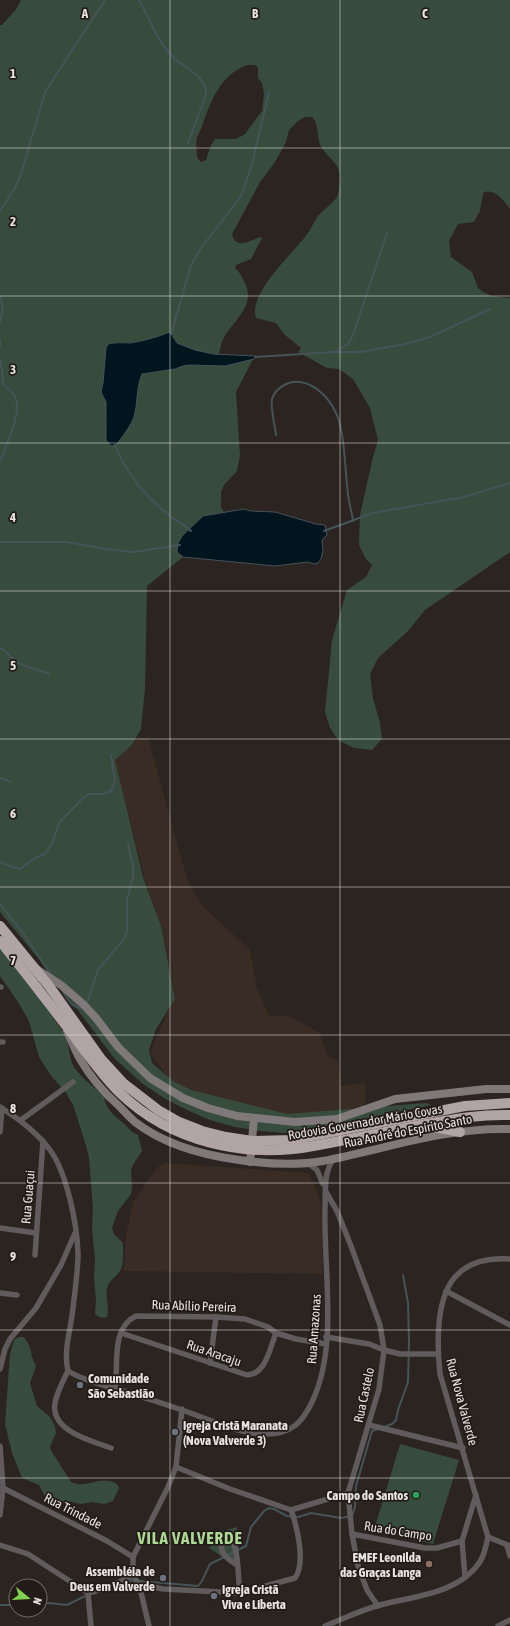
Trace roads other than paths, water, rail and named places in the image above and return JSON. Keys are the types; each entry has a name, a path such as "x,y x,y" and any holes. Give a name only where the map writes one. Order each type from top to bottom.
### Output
{"highway":[{"name":"Rodovia Governador Mário Covas","path":"0,926 33,967 102,1059 123,1083 148,1103 169,1116 214,1134 252,1140 291,1140 465,1106 510,1103"},
{"name":"Rodovia Governador Mário Covas","path":"0,941 101,1071 120,1092 131,1102 166,1126 204,1141 245,1149 286,1150 474,1115 510,1115"},
{"path":"421,1125 460,1132"}],"street":[{"name":"Rodovia Governador Mário Covas","path":"33,967 61,985 82,1004 96,1018 118,1047 150,1078 183,1098 208,1108 254,1122 295,1122 337,1119 396,1099 486,1089 510,1089"},
{"name":"Rua André do Espírito Santo","path":"61,1019 79,1057 105,1093 135,1122 171,1143 196,1152 290,1164 308,1163 460,1132 486,1129 510,1129"},
{"path":"21,1120 73,1082"},
{"path":"1,1107 21,1120 43,1141 58,1163 66,1186 75,1232 78,1251 75,1289 66,1352 68,1371 54,1404 57,1417 70,1431 82,1438 111,1448"},
{"path":"0,1132 1,1107"},
{"path":"250,1159 254,1122"},
{"name":"Rua Guaçui","path":"35,1255 43,1141"},
{"name":"Rua Amazonas","path":"68,1371 87,1381 182,1409 224,1426 252,1433 280,1433 292,1428 301,1421 315,1395 325,1361 328,1296 325,1223 326,1171 334,1158"},
{"name":"Rua Amazonas","path":"308,1163 320,1174 326,1192"},
{"name":"Rua Castelo","path":"326,1192 337,1211 380,1325 384,1350 379,1389 348,1493 352,1534 358,1566 363,1581 378,1606"},
{"path":"0,1228 36,1233"},
{"path":"0,1369 5,1349 10,1339 36,1308 62,1265 75,1232"},
{"name":"Rua Nova Valverde","path":"488,1537 440,1374 438,1354 441,1310 446,1291 458,1274 470,1266 488,1260 510,1259"},
{"path":"446,1291 510,1325"},
{"path":"0,1293 17,1295"},
{"name":"Rua Abílio Pereira","path":"115,1389 117,1379 116,1355 121,1333 130,1319 136,1316 245,1318 268,1327 276,1333 296,1339 326,1344"},
{"path":"210,1363 216,1317"},
{"name":"Rua Aracaju","path":"121,1333 247,1375 257,1373 262,1368 276,1333"},
{"path":"326,1337 369,1344 384,1350 405,1354 438,1354"},
{"path":"148,1626 139,1584 133,1576 132,1567 134,1556 176,1467 182,1409"},
{"path":"369,1424 463,1448"},
{"path":"0,1446 3,1488 0,1515"},
{"path":"176,1467 230,1489 291,1510 348,1493"},
{"name":"Rua Trindade","path":"3,1488 134,1556"},
{"path":"465,1577 462,1542 476,1494"},
{"path":"139,1584 163,1588 240,1593 296,1578 299,1573 300,1552 298,1531 291,1510"},
{"name":"Rua do Campo","path":"352,1534 425,1548 437,1548 462,1542"},
{"path":"325,1626 378,1606 436,1592 452,1586 465,1577 481,1560 488,1537 508,1546 510,1556"},
{"path":"0,1545 28,1554 88,1593 100,1590 133,1576"},
{"path":"237,1565 240,1593"},
{"path":"88,1593 91,1626"},
{"path":"498,1626 510,1620"}],"water":[{"path":"170,332 177,343 195,350 213,354 256,356 254,359 225,366 189,365 175,369 142,374 133,420 116,445 111,446 106,440 106,402 101,392 106,348 108,344 130,343 150,339"},
{"path":"244,509 251,511 275,512 316,524 325,525 327,535 322,540 323,551 321,559 318,563 314,564 308,562 275,566 183,557 177,552 178,543 182,536 203,516"}],"waterway":[{"path":"0,211 15,188 21,174 45,92 105,0"},
{"path":"139,0 155,31 169,53 204,83 206,95 188,143"},
{"path":"171,334 191,265 201,248 241,196 252,164 269,92"},
{"path":"334,352 348,344 353,335 387,233"},
{"path":"0,296 3,307 0,323"},
{"path":"255,357 334,352 361,352 405,344 430,337 490,309"},
{"path":"0,340 0,346"},
{"path":"0,361 3,383 14,395 17,401 16,418 0,461"},
{"path":"276,435 272,410 272,399 274,394 286,384 294,382 309,384 316,388 328,400 336,413 341,430 348,498 353,521"},
{"path":"115,445 124,465 144,492 160,508 191,531"},
{"path":"324,531 373,513 464,497 510,483"},
{"path":"0,542 67,542 134,552 180,545"},
{"path":"0,648 21,664 50,674"},
{"path":"0,862 20,869 35,858 45,854 53,842 59,823 83,798 89,794 103,794 111,791 115,781 111,755"},
{"path":"0,778 11,782"},
{"path":"87,1003 98,970 124,939 127,931 127,900 133,876 133,867 128,844"},
{"path":"0,904 23,933 51,975"},
{"path":"62,990 73,1005 83,1008"},
{"path":"384,1427 392,1424 396,1420 408,1382 408,1303 403,1275"},
{"path":"140,1581 198,1586 210,1564 246,1546 251,1527 264,1511 269,1508 287,1516 298,1517 311,1513 341,1518 352,1516 355,1507 356,1486 372,1431 378,1429"},
{"path":"124,1582 133,1581"},
{"path":"48,1603 67,1605 85,1596"},
{"path":"0,1605 8,1605"}],"place":[{"name":"Comunidade São Sebastião","path":"80,1385"},
{"name":"Igreja Cristã Maranata (Nova Valverde 3)","path":"175,1432"},
{"name":"Campo do Santos","path":"416,1495"},
{"name":"EMEF Leonilda das Graças Langa","path":"429,1564"},
{"name":"Assembléia de Deus em Valverde","path":"163,1578"},
{"name":"Igreja Cristã Viva e Liberta","path":"214,1596"}],"district":[{"name":"VILA VALVERDE","path":"190,1538"}]}
